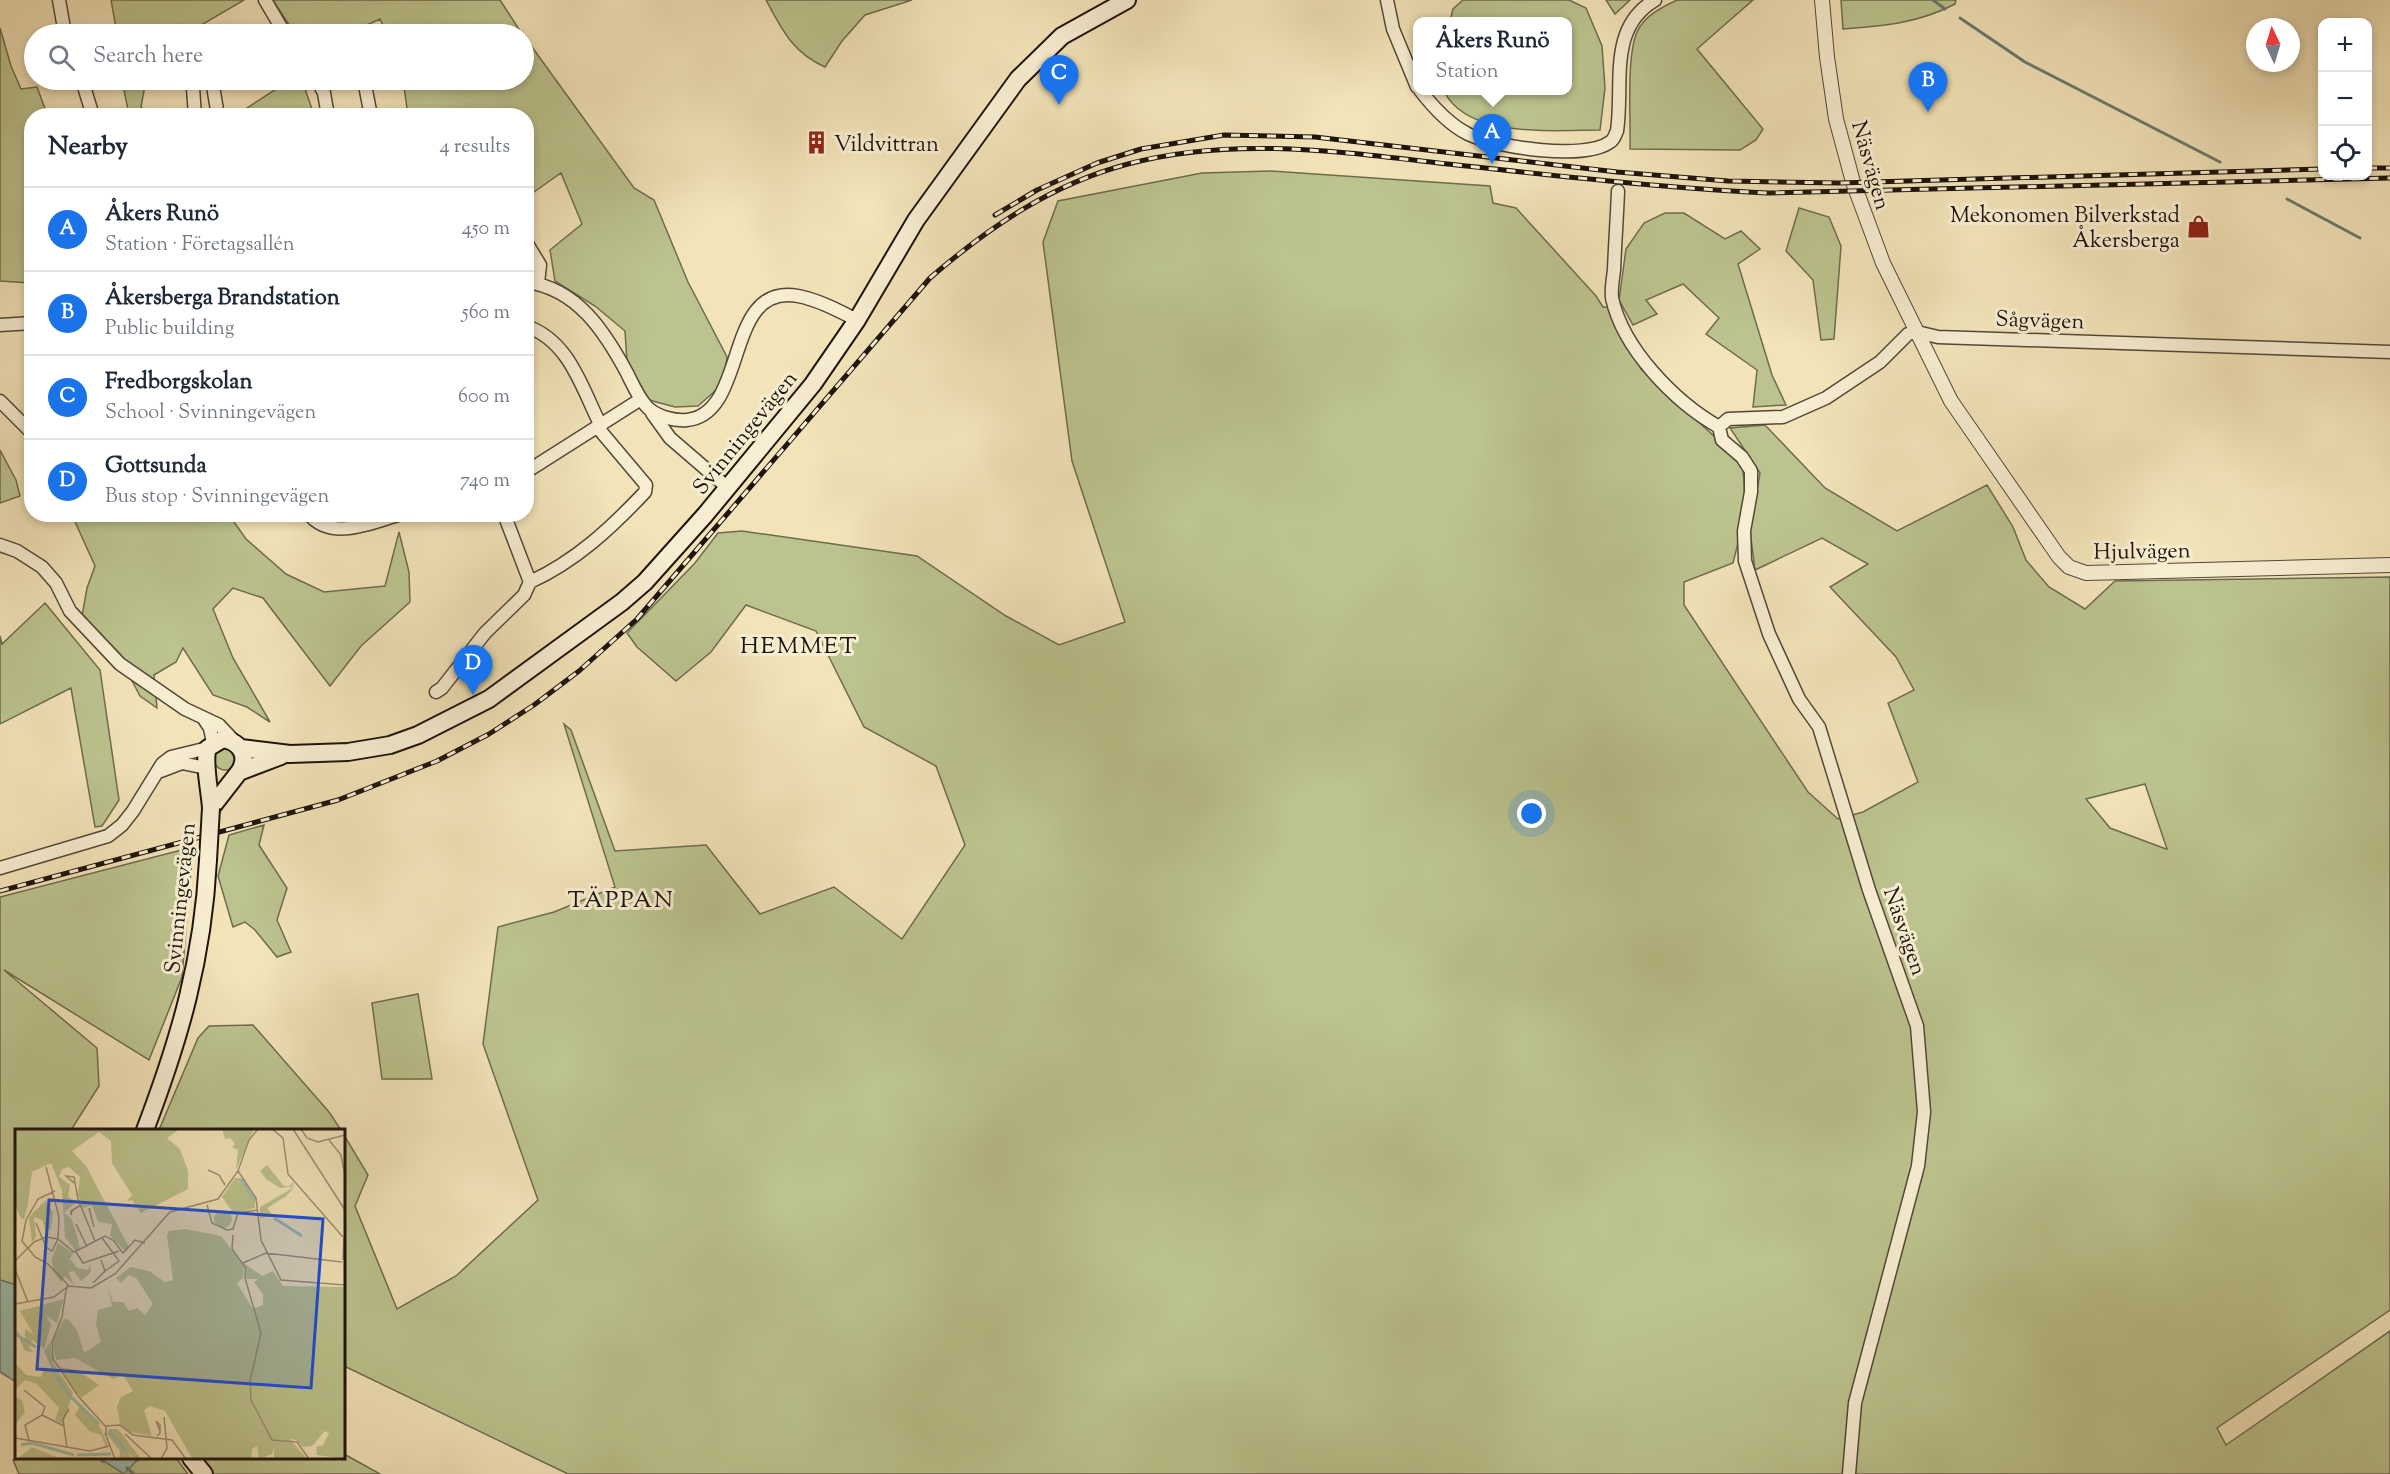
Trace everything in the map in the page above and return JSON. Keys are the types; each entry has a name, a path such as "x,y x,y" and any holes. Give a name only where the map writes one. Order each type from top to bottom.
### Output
{"main road":[{"name":"Svinningevägen","path":"146,1129 188,1007 202,933 211,808 205,757 223,739 238,746 290,754 348,752 390,745 418,735 489,699 637,589 728,488 813,384 857,320 916,220 1018,80 1062,36 1127,0"},
{"path":"205,757 218,778 236,775 244,760 238,746"},
{"name":"Svinningevägen","path":"211,808 236,775 264,761 290,754"},
{"path":"192,1459 204,1474"}],"street":[{"path":"59,0 63,24"},
{"path":"265,0 277,24"},
{"path":"1387,0 1394,29 1413,76"},
{"path":"1424,95 1449,121 1468,134 1498,143 1565,150 1599,147 1611,141 1617,131 1623,39 1634,18 1655,0"},
{"name":"Näsvägen","path":"1822,0 1833,102 1853,182 1883,263 1917,332"},
{"path":"85,90 91,108"},
{"path":"194,90 195,108"},
{"path":"214,90 217,108"},
{"path":"322,90 327,108"},
{"path":"366,90 369,108"},
{"path":"1618,191 1612,296 1618,315 1635,348 1656,376 1700,416 1719,427 1728,419 1783,417 1826,398 1880,362 1908,334 1917,332"},
{"path":"534,255 540,265 534,278"},
{"path":"534,283 564,295 596,322 645,404 670,438 728,488"},
{"path":"645,404 662,417 688,420 712,410 726,387 749,319 778,295 798,296 857,320"},
{"path":"0,325 24,324"},
{"path":"436,692 442,688 485,633 524,595 530,582 586,549 613,526 645,492 646,485 600,427 573,365 554,343 534,331"},
{"name":"Sågvägen","path":"1917,332 1938,337 2390,352"},
{"name":"Hjulvägen","path":"1917,332 1950,401 2058,557 2069,567 2086,573 2390,565"},
{"path":"0,401 24,425"},
{"path":"534,467 600,427 645,404"},
{"name":"Näsvägen","path":"1719,427 1722,440 1742,458 1750,471 1751,492 1744,531 1745,561 1769,634 1799,699 1820,727 1869,890 1917,1026 1923,1112 1918,1166 1856,1403 1850,1474"},
{"path":"317,522 340,530 370,522"},
{"path":"507,522 530,582"},
{"path":"0,545 17,551 42,567 56,583 70,611 120,664 204,719 219,724 238,746"},
{"path":"204,719 210,728 205,757"},
{"path":"0,868 108,836 122,825 162,764 171,757 205,757"},
{"path":"157,773 205,757"}],"green space":[{"path":"111,0 244,0 203,24 115,24"},
{"path":"273,0 500,0 516,24 382,24 380,19 369,24 289,24"},
{"path":"766,0 912,0 865,15 842,41 825,67 796,48 783,31"},
{"path":"1463,0 1569,0 1586,8 1602,46 1605,88 1600,130 1559,131 1513,128 1491,124 1472,117 1455,106 1447,95 1572,95 1572,17 1451,17 1453,9"},
{"path":"1606,0 1630,0 1615,14"},
{"path":"1677,0 1753,0 1697,49 1763,129 1756,140 1740,150 1630,149 1630,72 1637,32 1649,17"},
{"path":"1841,0 1956,0 1955,4 1928,16 1887,25 1843,29"},
{"path":"0,28 11,66 21,89 38,90 45,108 24,108 24,283 0,281"},
{"path":"534,50 634,188 654,200 688,282 727,357 724,383 698,406 675,407 649,400 627,362 625,331 595,306 555,281 550,250 582,224 561,173 534,192 534,108 407,108 404,90 534,90"},
{"path":"124,90 144,90 142,108 128,108"},
{"path":"275,90 305,90 312,108 247,108"},
{"path":"1271,171 1490,186 1493,203 1516,208 1596,296 1603,307 1610,307 1641,369 1741,461 1744,486 1743,512 1733,563 1684,582 1684,605 1808,792 1838,819 1863,812 1918,782 1888,703 1914,690 1896,657 1830,587 1868,564 1822,538 1755,570 1750,530 1760,473 1730,428 1765,425 1825,488 1897,531 1987,485 2013,527 2026,560 2049,587 2085,609 2115,581 2390,577 2390,1310 2217,1428 2226,1445 2390,1331 2390,1474 568,1474 345,1366 345,1137 368,1175 355,1206 397,1309 456,1276 538,1200 483,1044 498,927 554,912 615,887 564,724 571,730 615,851 706,845 760,914 834,887 902,939 965,845 936,766 864,727 816,631 746,605 711,652 676,681 637,647 627,633 695,563 718,533 742,531 917,556 1006,616 1059,645 1125,622 1072,461 1043,242 1058,201 1202,173","holes":["2145,784 2167,849 2110,828 2086,799"]},
{"path":"1799,208 1829,217 1841,246 1834,339 1821,340 1813,280 1786,251"},
{"path":"1665,213 1684,213 1725,239 1741,231 1760,249 1738,264 1772,375 1786,405 1753,407 1757,370 1706,334 1719,318 1683,284 1646,300 1657,314 1633,325 1619,300 1626,249 1644,223"},
{"path":"0,450 16,480 20,496 0,503"},
{"path":"75,522 234,522 246,539 286,574 324,592 385,586 399,532 409,572 410,602 361,646 330,686 263,598 233,588 213,609 233,658 270,722 247,707 213,695 183,648 176,662 154,675 157,708 140,696 117,652 82,616 87,588 95,566"},
{"path":"45,603 100,670 119,800 102,826 95,827 71,688 0,724 0,636 2,644"},
{"path":"225,748 235,755 236,759 229,769 225,770 215,763 214,759 221,749"},
{"path":"264,825 259,845 287,888 277,920 291,952 277,957 255,930 245,922 233,927 218,876 229,835"},
{"path":"193,847 182,977 149,1060 4,970 97,1048 99,1086 72,1129 15,1129 15,1285 0,1280 0,897"},
{"path":"418,994 432,1079 382,1079 372,1003"},
{"path":"253,1025 329,1112 340,1129 159,1129 198,1038 209,1026"},
{"path":"345,1455 380,1474 210,1474 197,1459 345,1459"},
{"path":"100,1459 102,1462 177,1459 188,1474 19,1474 13,1460"}],"shaded area":[{"path":"0,1280 15,1285 15,1381 0,1372"},
{"path":"101,1459 136,1459 124,1474"}],"waterway":[{"path":"1933,0 1945,9"},
{"path":"1960,18 2025,62 2220,162"},
{"path":"2287,199 2360,238"},
{"path":"127,1468 134,1474"}],"railway":[{"path":"995,215 1037,190 1097,163 1141,149 1224,135 1315,137 1617,172 1728,181 1839,183 2318,169"},
{"path":"0,891 338,800 437,761 489,734 534,705 579,671 637,619 930,278 975,241 1023,209 1073,183 1128,164 1169,155 1210,150 1292,149 1651,185 1768,193 2390,178"},
{"path":"2372,168 2390,168"}],"place":[{"name":"Fredborgskolan","path":"1059,105"},
{"name":"Åkersberga Brandstation","path":"1928,112"},
{"name":"Vildvittran","path":"816,143"},
{"name":"Åkers Runö","path":"1492,164"},
{"name":"Mekonomen Bilverkstad Åkersberga","path":"2198,227"},
{"name":"Gottsunda","path":"473,695"}],"district":[{"name":"HEMMET","path":"799,645"},
{"name":"TÄPPAN","path":"621,899"}]}
